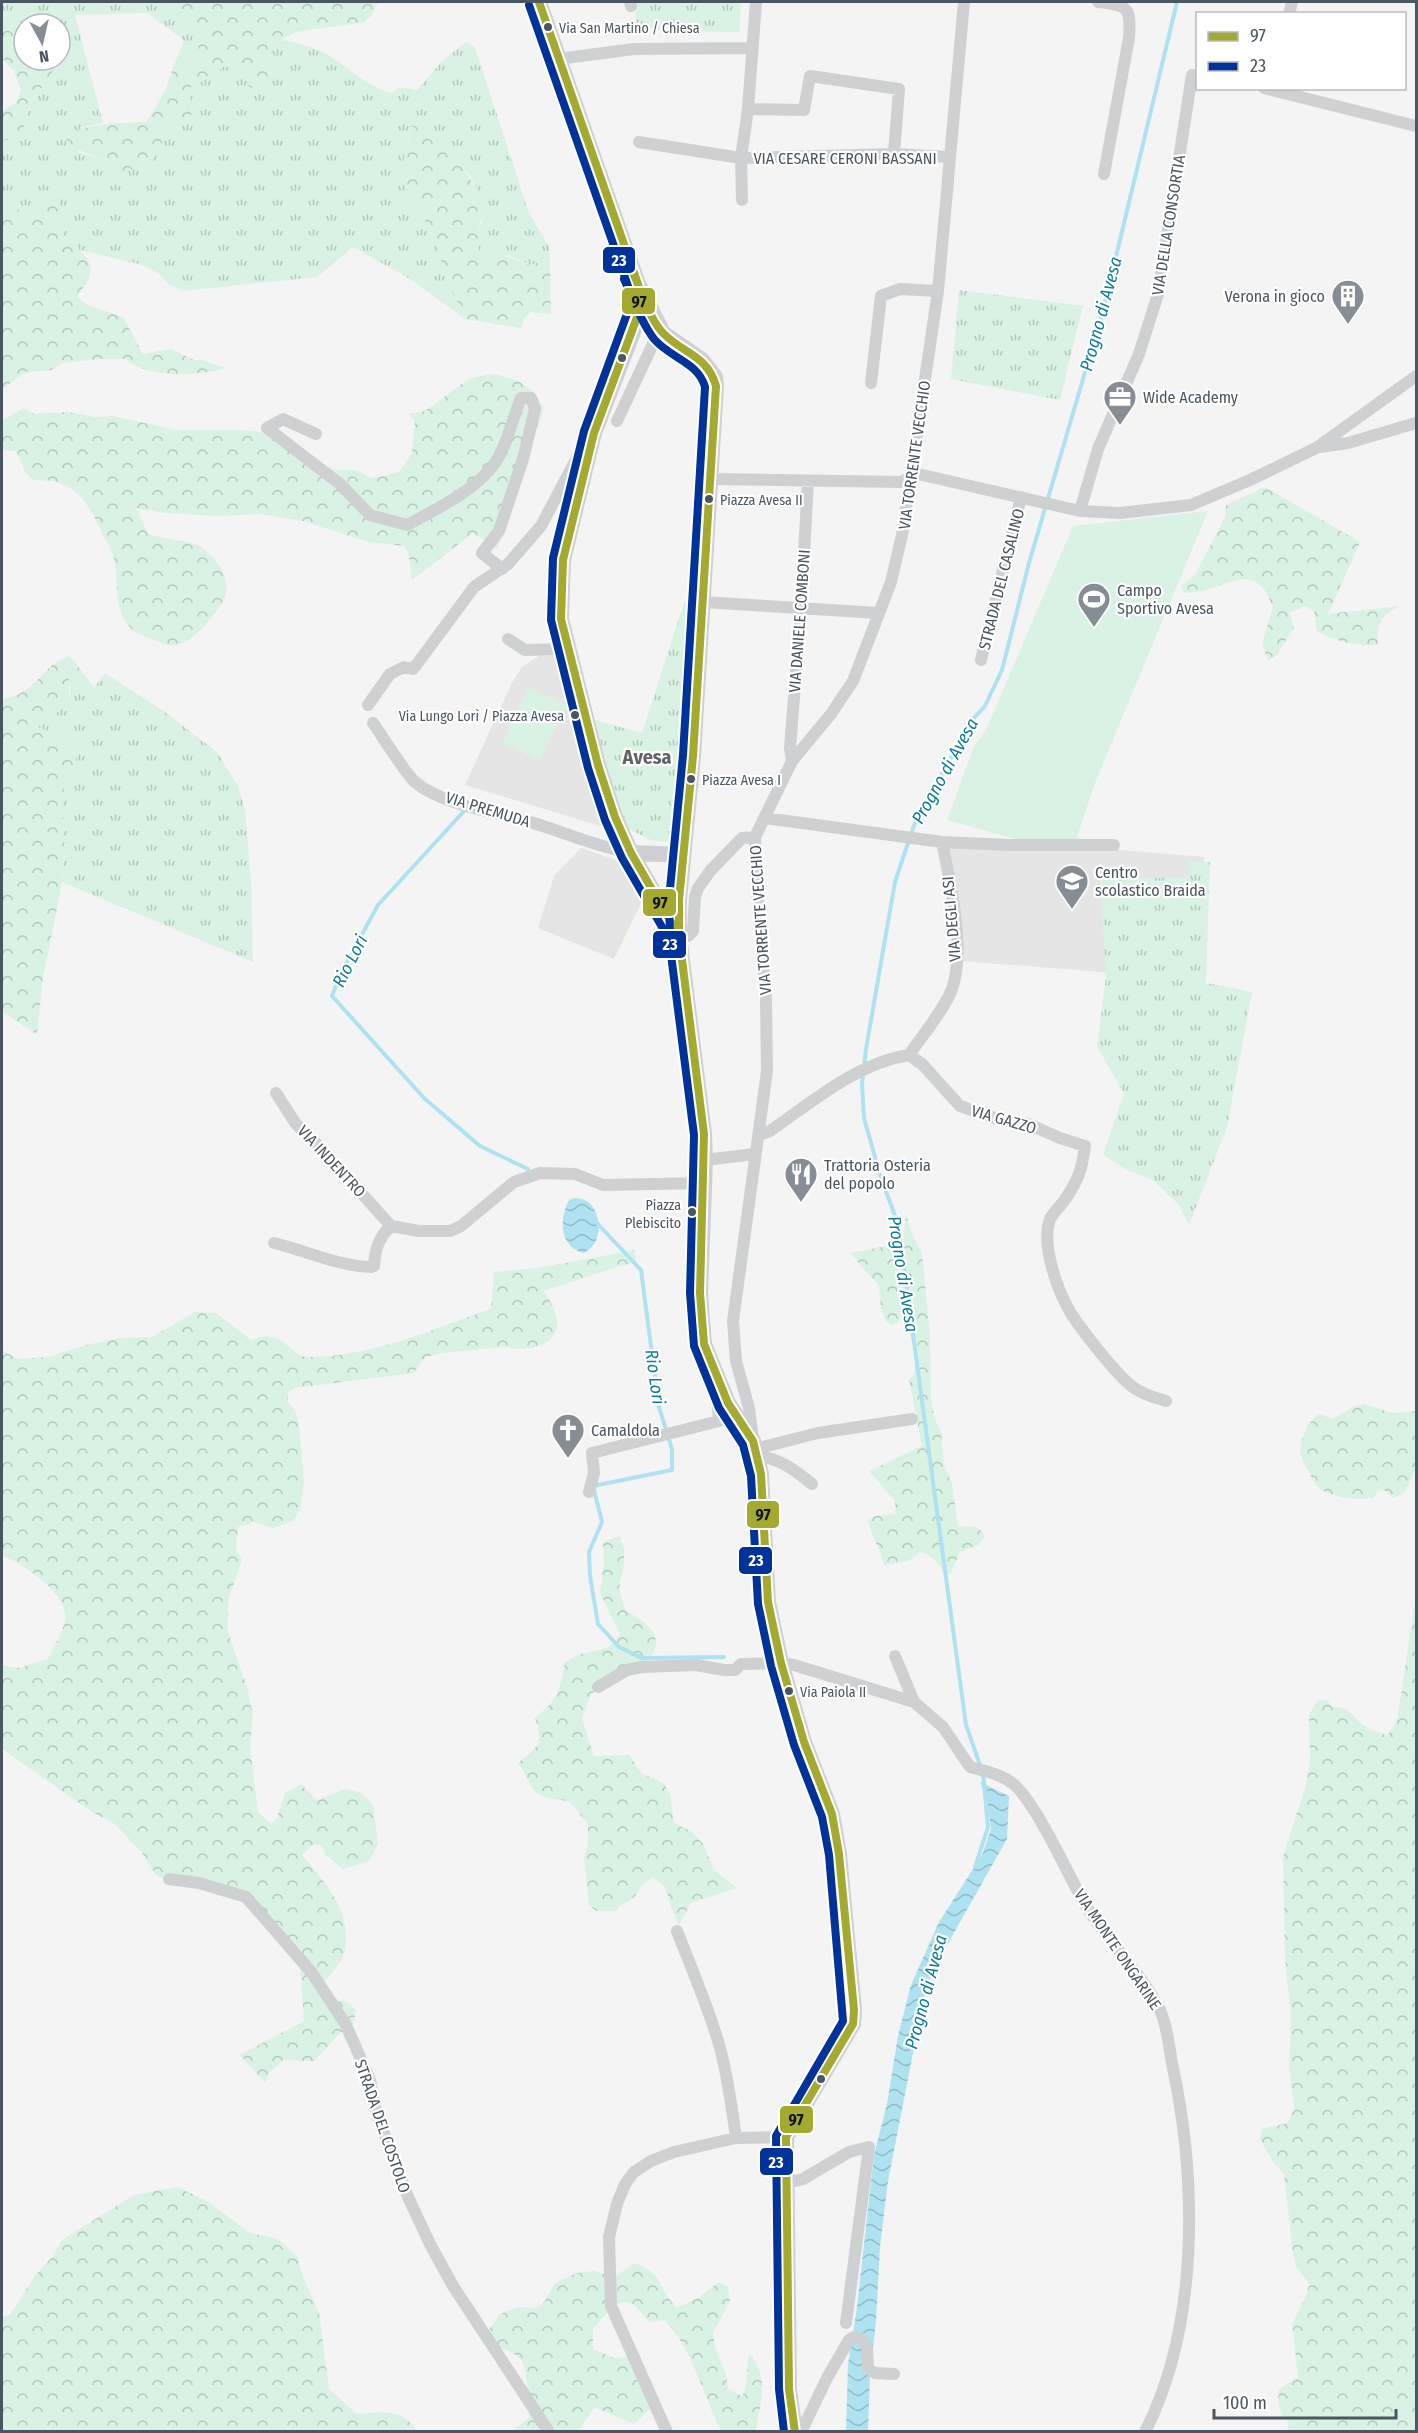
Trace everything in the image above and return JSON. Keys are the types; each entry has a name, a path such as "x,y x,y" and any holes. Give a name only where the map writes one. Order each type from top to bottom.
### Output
{"street":[{"path":"539,2 558,59 575,99 638,289 661,332"},
{"path":"742,200 741,158 748,109 756,2"},
{"name":"VIA TORRENTE VECCHIO","path":"755,1449 749,1408 736,1360 733,1320 767,1071 755,837 792,761 831,714 853,681 891,582 897,559 914,476 938,291 964,2"},
{"path":"1098,2 1118,4 1126,9 1130,18 1129,38 1104,174"},
{"path":"558,59 634,49 751,48"},
{"name":"VIA DELLA CONSORTIA","path":"1080,511 1098,449 1139,354 1158,294 1192,75 1196,76"},
{"path":"748,109 804,110 810,76 899,89 894,154"},
{"path":"1271,90 1416,126"},
{"name":"VIA CESARE CERONI BASSANI","path":"639,142 741,158 894,154 949,157"},
{"path":"638,289 639,312 594,433 563,560 561,619 598,765 618,825 679,936"},
{"path":"368,705 390,674 404,667 413,669 474,587 508,564 541,526 580,452 638,289"},
{"path":"871,383 881,296 900,289 938,291"},
{"path":"633,332 651,327 661,332 702,360 715,377 716,405 693,756 679,900 679,936 703,1123 705,1160 700,1293 704,1344 728,1402 755,1449 761,1474 768,1602 781,1663 804,1742 832,1815 854,2010 853,2024 844,2042 786,2137 789,2389 795,2432"},
{"path":"617,421 661,332"},
{"name":"STRADA DEL CASALINO","path":"710,478 901,482 914,476 1080,511 1120,513 1191,505 1316,448 1416,376"},
{"path":"316,434 283,419 267,428 340,484 370,515 407,525 440,508 474,483 494,464 521,398 531,398 536,409 523,459 499,531 482,553 501,569"},
{"name":"STRADA DEL CASALINO","path":"1316,448 1348,443 1416,423"},
{"name":"VIA DANIELE COMBONI","path":"792,761 789,748 801,608 808,481"},
{"name":"STRADA DEL CASALINO","path":"981,660 1021,497"},
{"path":"703,602 878,613"},
{"path":"508,639 525,650 568,649"},
{"name":"VIA PREMUDA","path":"373,723 415,781 436,794 469,806 508,815 578,840 632,854"},
{"path":"765,818 942,842 1009,845 1114,845"},
{"path":"679,936 688,936 693,931 696,893 711,870 742,838 755,837"},
{"name":"VIA DEGLI ASI","path":"909,1055 951,990 957,960 955,927 942,842"},
{"path":"632,854 683,855"},
{"path":"759,1135 770,1131 855,1075 894,1057 909,1055"},
{"name":"VIA GAZZO","path":"909,1055 923,1065 960,1106 1000,1120 1028,1124 1084,1146 1082,1170 1074,1187 1050,1218 1049,1256 1068,1308 1083,1329 1129,1384 1146,1394 1166,1401"},
{"name":"VIA INDENTRO","path":"276,1093 296,1124 319,1146 391,1226"},
{"path":"705,1160 755,1154"},
{"path":"274,1243 306,1250 335,1262 371,1267 374,1266 378,1242 391,1226 418,1231 450,1231 461,1226 514,1182 540,1173 575,1174 603,1185 704,1184"},
{"path":"589,1492 594,1473 592,1453 719,1421 718,1407 722,1387"},
{"path":"755,1449 818,1433 912,1419"},
{"path":"755,1449 792,1467 812,1484"},
{"path":"895,1656 914,1702"},
{"name":"VIA MONTE ONGARINE","path":"598,1687 627,1670 642,1667 696,1665 735,1670 741,1664 781,1663 867,1686 914,1702 943,1727 970,1767 992,1773 1013,1783 1033,1809 1085,1904 1140,1979 1161,2012 1178,2094 1187,2177 1188,2266 1180,2334 1159,2405 1145,2432"},
{"name":"STRADA DEL COSTOLO","path":"169,1879 207,1885 246,1897 312,1973 346,2025 370,2080 376,2112 408,2197 430,2244 453,2286 549,2432"},
{"path":"677,1931 706,2003 720,2048 730,2093 736,2138"},
{"path":"667,2432 611,2307 609,2237 612,2220 625,2184 634,2172 651,2161 674,2152 736,2138 786,2137"},
{"path":"786,2183 803,2179 849,2152 869,2147 846,2323"},
{"path":"801,2432 849,2340 854,2337 862,2339 867,2347 868,2369 875,2373 894,2374"}],"shaded area":[{"path":"539,656 564,656 605,798 610,829 465,785 512,683 522,667"},
{"name":"Centro scolastico Braida","path":"948,847 1096,848 1205,857 1165,977 960,961"},
{"path":"581,848 619,861 645,895 614,959 538,928 554,876"}],"green space":[{"path":"2,2 169,2 189,20 195,31 200,58 194,63 175,63 184,40 147,13 75,15 103,123 81,127 78,152 106,160 121,171 147,167 162,145 163,124 189,120 192,113 189,88 217,73 222,67 232,67 247,75 270,46 282,40 319,51 368,83 392,93 399,87 417,90 443,60 466,42 475,47 528,211 549,247 550,257 531,265 508,255 485,263 478,253 476,239 482,221 475,183 434,130 410,127 403,184 435,239 446,276 465,319 410,279 353,247 317,277 183,291 168,284 159,274 143,265 80,250 63,236 62,211 46,199 31,212 2,207 2,141 17,135 22,130 34,98 52,72 72,72 72,12 12,12 12,27 2,32"},
{"path":"169,2 378,2 372,15 364,22 296,32 270,46 268,82 259,87 249,88 247,75 232,67 222,67 217,73 189,88 192,113 189,120 163,124 162,145 147,167 121,171 106,160 67,146 66,134 76,130 105,124 146,122 165,91 175,63 194,63 199,58 197,39 192,26 183,14"},
{"path":"635,2 741,2 739,32 636,30"},
{"path":"12,27 12,69 2,58 2,32"},
{"path":"14,72 52,72 31,103 23,129 12,138 2,141 2,115 5,109 16,103 21,90"},
{"path":"420,124 434,130 444,141 485,201 478,240 485,263 504,256 531,265 550,257 551,314 530,312 521,328 465,319 446,276 434,239 420,210 403,184 404,149 409,142 410,127"},
{"path":"46,199 58,200 62,211 63,236 87,258 91,270 88,281 77,297 87,305 123,317 143,354 171,349 194,360 202,360 226,368 202,373 174,374 147,370 126,359 99,359 64,363 51,370 26,372 2,389 2,207 31,212"},
{"path":"959,290 1083,306 1060,400 951,379"},
{"path":"493,374 523,384 544,408 497,549 473,533 412,580 409,556 404,546 368,542 303,521 261,514 217,516 165,513 136,508 148,534 201,547 218,563 225,578 226,594 217,610 195,635 186,642 175,645 165,644 130,628 120,609 113,555 92,512 78,494 60,483 34,480 26,474 16,451 2,450 2,421 23,408 34,414 68,412 95,417 113,416 176,430 245,430 266,433 308,460 336,470 356,470 371,478 385,476 400,471 412,453 415,422 409,414 425,411 470,378"},
{"path":"1265,487 1360,542 1328,614 1399,606 1381,621 1378,645 1346,642 1317,631 1314,611 1305,606 1289,613 1294,627 1277,655 1268,661 1262,644 1273,606 1264,589 1257,583 1242,579 1203,591 1184,593 1181,586 1195,575 1225,517 1226,505"},
{"name":"Campo Sportivo Avesa","path":"1208,511 1095,783 1076,840 1015,839 947,820 974,746 986,730 1073,526"},
{"path":"684,603 688,603 671,842 651,840 621,825 595,720 642,733"},
{"path":"70,656 81,670 69,675 69,703 38,727 68,741 75,748 77,769 67,779 62,797 65,851 60,894 43,977 37,1035 2,1011 2,699 23,692 52,665"},
{"path":"81,670 94,688 105,673 162,710 217,752 238,786 245,810 251,880 253,962 62,882 65,851 62,797 67,779 37,727 65,705 70,696 69,675"},
{"path":"528,687 567,705 540,761 502,743"},
{"path":"1190,861 1210,862 1206,983 1252,992 1227,1127 1189,1225 1178,1204 1153,1180 1127,1170 1103,1155 1124,1094 1097,1046 1106,977 1100,880 1189,877"},
{"path":"906,1214 912,1234 922,1253 930,1335 931,1398 934,1417 941,1432 944,1465 952,1483 958,1526 976,1527 983,1532 984,1538 978,1545 960,1552 951,1573 944,1574 935,1560 921,1552 908,1561 884,1565 868,1520 875,1516 896,1514 895,1501 869,1471 922,1446 909,1379 914,1375 916,1360 908,1324 901,1319 893,1325 886,1322 881,1308 879,1286 850,1253 903,1243"},
{"path":"635,1250 636,1263 623,1265 544,1291 554,1308 557,1326 550,1339 537,1347 520,1349 506,1347 442,1353 425,1357 414,1373 295,1388 288,1392 288,1402 295,1411 299,1424 304,1481 300,1510 293,1521 273,1528 255,1522 238,1527 236,1550 242,1560 229,1598 227,1629 247,1687 253,1715 250,1746 258,1812 271,1824 277,1818 285,1793 301,1784 317,1800 346,1789 362,1793 373,1805 378,1844 369,1861 343,1869 326,1855 321,1845 312,1845 302,1855 335,1898 345,1923 345,1950 341,1961 318,1988 322,1995 347,2002 356,2010 353,2025 340,2033 314,2061 283,2060 270,2072 265,2083 240,2055 304,2021 300,1964 246,1903 226,1892 168,1882 156,1875 142,1853 115,1824 92,1812 2,1749 2,1665 18,1668 48,1659 64,1625 65,1610 52,1590 32,1572 2,1555 2,1350 18,1359 49,1357 86,1345 122,1338 152,1337 195,1312 216,1313 251,1340 271,1337 278,1339 302,1356 332,1356 379,1347 491,1309 494,1272 538,1268"},
{"path":"1364,1404 1393,1413 1416,1411 1416,1472 1414,1471 1403,1494 1393,1498 1384,1490 1378,1491 1373,1498 1338,1497 1317,1487 1304,1464 1300,1450 1301,1444 1308,1426 1316,1417 1320,1414 1332,1419 1353,1407"},
{"path":"620,1536 624,1549 624,1564 619,1588 625,1610 652,1630 656,1642 655,1649 643,1664 632,1665 591,1694 582,1719 594,1756 629,1755 642,1774 665,1785 670,1795 674,1823 692,1832 703,1844 714,1870 737,1888 691,1903 679,1925 670,1905 666,1888 654,1877 642,1885 632,1899 616,1911 596,1911 589,1905 584,1858 588,1844 588,1824 569,1801 546,1797 536,1792 518,1763 538,1744 539,1734 535,1718 557,1694 565,1662 576,1656 607,1647 620,1634 600,1593 604,1563 603,1542"},
{"path":"1416,1593 1416,2431 1287,2431 1289,2423 1280,2407 1279,2389 1298,2377 1292,2323 1307,2294 1309,2283 1297,2268 1293,2254 1284,2174 1274,2163 1260,2140 1262,2129 1288,2123 1294,2108 1289,2065 1291,2014 1285,1960 1283,1857 1306,1785 1310,1762 1309,1715 1318,1700 1327,1700 1332,1707 1344,1708 1363,1725 1387,1735 1394,1727 1398,1715"},
{"path":"177,2187 207,2201 250,2233 278,2239 298,2257 302,2275 319,2312 329,2389 357,2414 391,2413 405,2418 417,2431 2,2431 2,2316 10,2315 34,2277 53,2256 62,2240 134,2195"},
{"path":"634,2263 643,2266 655,2276 677,2308 698,2298 719,2282 728,2287 730,2301 713,2333 715,2348 726,2374 728,2389 742,2396 746,2386 750,2354 756,2363 762,2382 762,2391 756,2431 721,2431 690,2358 674,2331 664,2320 649,2322 636,2307 624,2302 612,2308 593,2330 593,2349 614,2358 629,2357 654,2405 634,2424 594,2407 579,2431 513,2431 529,2417 525,2372 521,2360 515,2354 492,2346 487,2332 501,2314 517,2307 535,2308 543,2304 555,2283 577,2273 594,2271 615,2277"}],"water":[{"path":"583,1199 591,1204 598,1221 599,1231 596,1240 591,1248 583,1253 569,1244 563,1231 566,1207 569,1200"},
{"path":"980,1782 1009,1796 1007,1839 934,1968 923,2002 888,2181 880,2247 868,2431 846,2432 848,2364 857,2307 874,2155 887,2104 898,2036 911,1985 939,1922 982,1855 991,1829 987,1799"}],"waterway":[{"name":"Progno di Avesa","path":"980,1765 966,1725 898,1224 880,1175 864,1118 862,1084 895,882 916,820 973,719 985,706 1002,670 1029,563 1103,311 1177,2"},
{"name":"Rio Lori","path":"466,809 378,905 340,975 332,996 424,1098 480,1146 528,1169"},
{"name":"Rio Lori","path":"595,1221 641,1270 659,1407 672,1449 672,1470 593,1486 602,1522 589,1552 590,1576 598,1624 619,1647 642,1658 724,1657"},
{"name":"Progno di Avesa","path":"975,1867 988,1827 983,1772"}],"transit line":[{"name":"97","path":"539,2 638,284 639,312 594,433 563,560 561,619 598,765 615,817 631,853 679,936 704,1134 700,1293 704,1344 728,1403 753,1441 761,1474 768,1602 781,1663 804,1742 832,1814 839,1854 854,2010 853,2024 786,2137 789,2389 795,2432"},
{"name":"23","path":"529,5 628,286 628,311 584,431 553,558 551,620 588,768 605,820 622,858 669,939 694,1135 690,1293 694,1346 719,1408 743,1445 751,1476 758,1604 771,1666 794,1745 822,1817 829,1855 843,2021 776,2136 779,2389 784,2432"},
{"name":"97","path":"634,275 650,314 659,328 672,341 701,361 716,386 693,756 679,900 679,936"},
{"name":"23","path":"624,279 641,318 654,339 690,366 705,387 683,755 669,899 670,940"}],"place":[{"name":"Via San Martino / Chiesa","path":"548,27"},
{"name":"Verona in gioco","path":"1348,325"},
{"name":"Wide Academy","path":"1120,426"},
{"name":"Piazza Avesa II","path":"709,499"},
{"name":"Campo Sportivo Avesa","path":"1094,628"},
{"name":"Via Lungo Lorì / Piazza Avesa","path":"575,715"},
{"name":"Piazza Avesa I","path":"691,779"},
{"name":"Centro scolastico Braida","path":"1072,910"},
{"name":"Trattoria Osteria del popolo","path":"801,1203"},
{"name":"Piazza Plebiscito","path":"692,1212"},
{"name":"Camaldola","path":"568,1459"},
{"name":"Via Paiola II","path":"789,1691"}],"district":[{"name":"Avesa","path":"647,757"}]}
